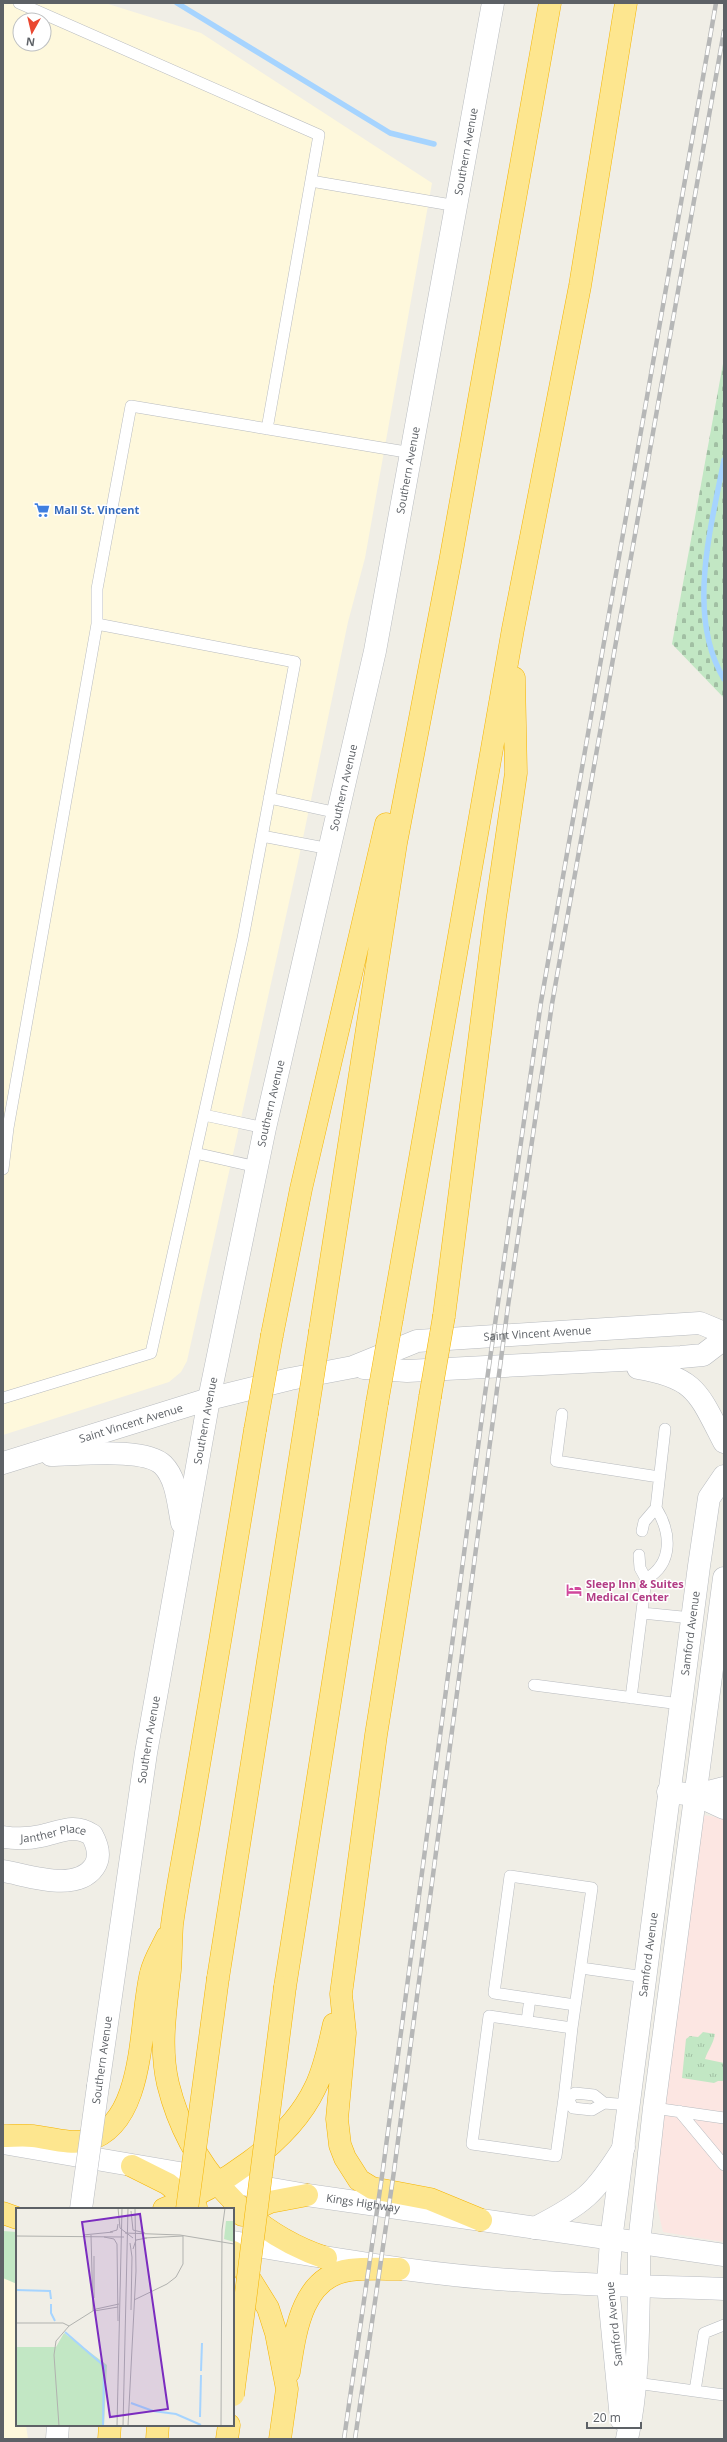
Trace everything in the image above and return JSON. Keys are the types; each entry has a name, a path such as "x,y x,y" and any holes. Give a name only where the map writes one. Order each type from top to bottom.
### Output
{"highway":[{"path":"191,2205 218,1978 396,843 450,562 550,3"},
{"path":"234,2387 284,1987 377,1403 513,628 580,286 626,3"},
{"path":"326,2258 291,2244 239,2217 234,2204 189,2138 172,2094 166,2071 164,2029 172,1925 272,1334 301,1189 359,937 436,613 450,562"},
{"path":"171,2208 191,2205 218,2181 256,2156 295,2120 315,2088 328,2052 341,1994 376,1735 444,1316 495,917 516,774 513,628"},
{"path":"3,2136 87,2141 100,2135 110,2126 126,2105 138,2059 151,1972 172,1925"},
{"path":"341,1994 345,2033 337,2119 340,2145 345,2158 360,2180 372,2188 430,2199 481,2220"},
{"path":"132,2166 168,2184 191,2205"},
{"path":"239,2217 270,2202 307,2196"},
{"path":"3,2213 16,2218"},
{"path":"234,2254 268,2308 276,2333 287,2389"},
{"path":"280,2439 297,2325 308,2298 315,2288 335,2275 349,2270 399,2269"},
{"path":"109,2439 110,2426"}],"street":[{"name":"Southern Avenue","path":"82,2208 98,2086 146,1753 209,1399 265,1128 375,651 493,3"},
{"name":"Saint Vincent Avenue","path":"3,1463 209,1399 290,1379 353,1367 417,1341 700,1323 724,1333"},
{"name":"Saint Vincent Avenue","path":"353,1367 406,1371 704,1355 724,1340"},
{"path":"601,1361 666,1373 688,1383 704,1402 724,1442"},
{"path":"30,1455 126,1455 143,1456 158,1461 164,1466 174,1485 185,1535"},
{"name":"Samford Avenue","path":"627,2439 628,2382 608,2285 611,2240 630,2105 668,1792 692,1618 716,1499 724,1476"},
{"name":"Samford Avenue","path":"622,2439 639,2285 639,2243 654,2108 724,1578"},
{"path":"680,1704 707,1706"},
{"path":"696,1795 724,1788"},
{"path":"668,1792 696,1795 724,1808"},
{"name":"Janther Place","path":"3,1837 33,1838 68,1828 75,1828 92,1835 98,1852 96,1864 90,1873 78,1879 61,1880 3,1871"},
{"path":"630,2105 654,2108"},
{"name":"Kings Highway","path":"3,2142 307,2196 724,2255"},
{"path":"535,2228 578,2205 594,2191 624,2146"},
{"path":"3,2206 16,2208"},
{"path":"234,2242 399,2269 486,2278 608,2285 724,2289"},
{"path":"57,2439 58,2426"}],"lane":[{"path":"19,3 319,135 267,428"},
{"path":"311,181 457,206"},
{"path":"3,1169 8,1128 97,624 97,589 130,406 412,452"},
{"path":"3,1398 151,1353 243,938 295,662 97,624"},
{"path":"269,798 338,813"},
{"path":"262,836 330,849"},
{"path":"204,1115 265,1128"},
{"path":"196,1153 257,1167"},
{"path":"562,1414 556,1461 659,1477"},
{"path":"642,1531 644,1522 656,1508 666,1428"},
{"path":"646,1579 657,1573 665,1560 668,1537 664,1521 656,1508"},
{"path":"631,1698 646,1579 640,1568 639,1555"},
{"path":"642,1613 692,1618"},
{"path":"534,1685 680,1704"},
{"path":"572,2028 489,2016 472,2144 556,2156 566,2099 572,2028 592,1888 510,1876 494,1993 575,2005"},
{"path":"581,1968 645,1977"},
{"path":"527,2021 530,1998"},
{"path":"566,2099 575,2093 594,2095 604,2103 630,2105"},
{"path":"654,2108 724,2118"},
{"path":"678,2111 724,2165"},
{"path":"695,2391 704,2332 724,2326"},
{"path":"628,2382 724,2395"}],"shaded area":[{"path":"3,3 105,3 201,33 432,183 365,558 348,622 298,862 187,1361 181,1372 169,1382 3,1435"},
{"path":"702,1815 724,1818 724,2242 663,2232 654,2193"},
{"path":"3,2278 16,2284 16,2426 26,2426 28,2439 3,2439"}],"green space":[{"path":"724,358 724,698 672,644"},
{"path":"703,2032 715,2034 705,2059 724,2063 724,2081 714,2083 682,2078 686,2039 690,2036 698,2037"},
{"path":"3,2231 16,2232 16,2284 3,2278"}],"waterway":[{"path":"177,3 390,133 434,144"},
{"path":"724,460 708,542 704,600 706,628 713,654 724,679"}],"railway":[{"path":"344,2439 383,2169 485,1394 541,1002 716,3"},
{"path":"355,2439 394,2171 508,1306 552,1004 724,31"}],"place":[{"name":"Mall St. Vincent","path":"42,510"},
{"name":"Sleep Inn & Suites Medical Center","path":"574,1590"}]}
